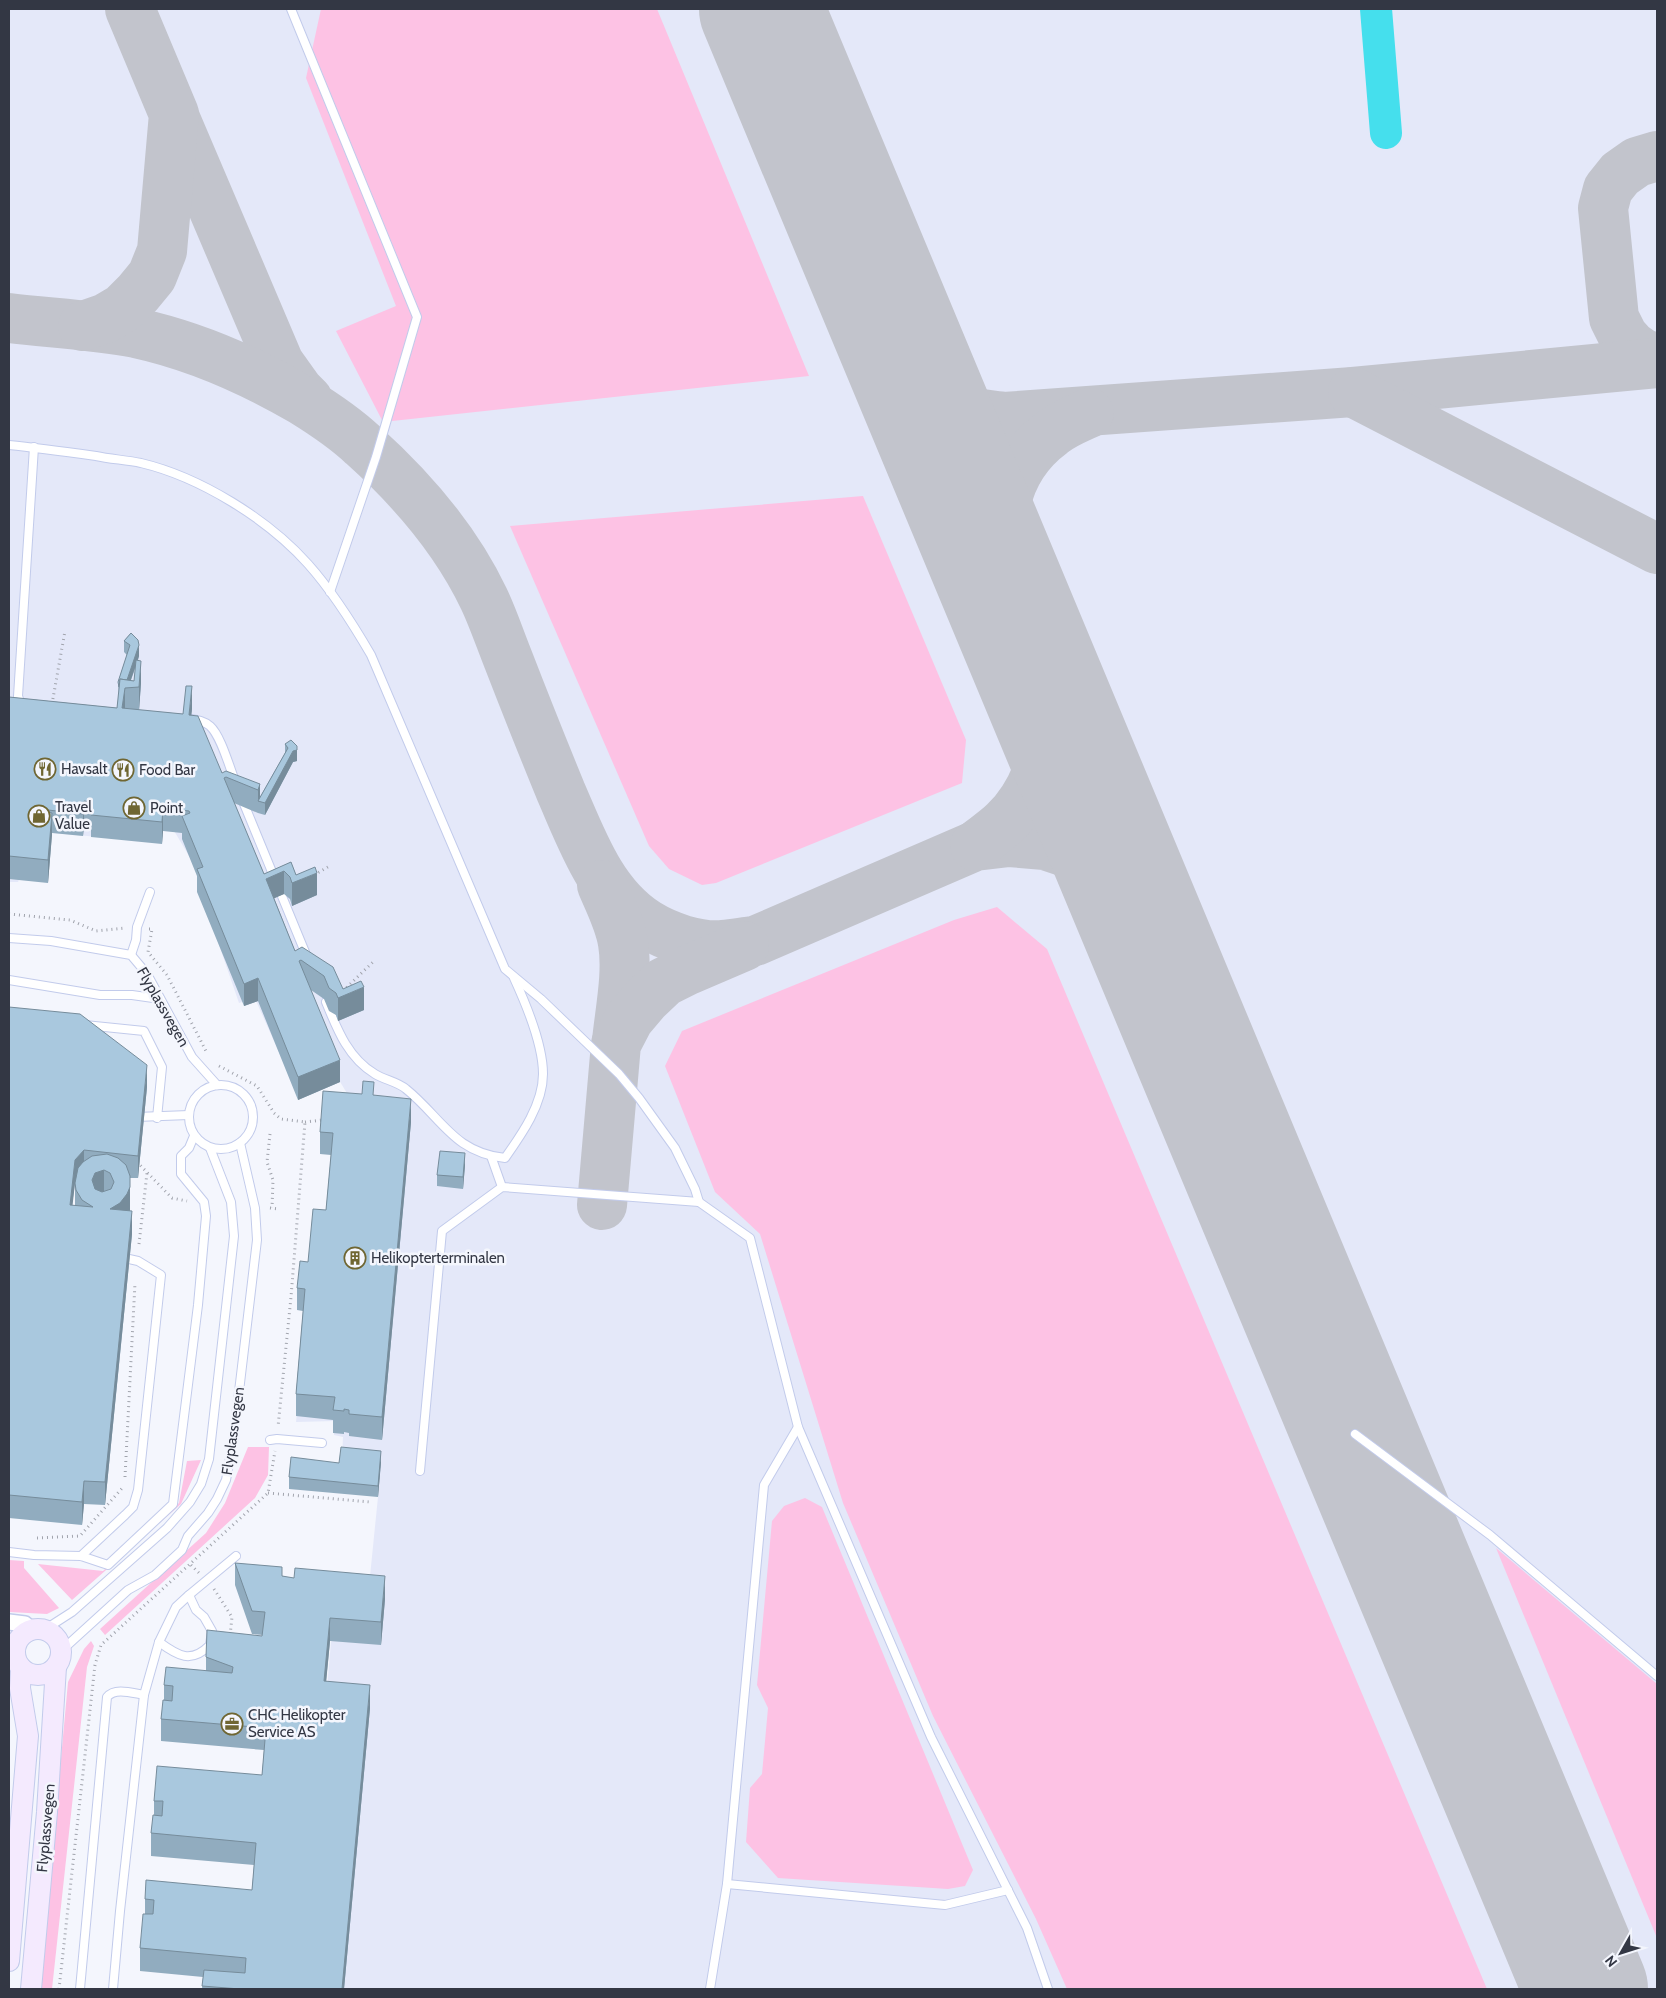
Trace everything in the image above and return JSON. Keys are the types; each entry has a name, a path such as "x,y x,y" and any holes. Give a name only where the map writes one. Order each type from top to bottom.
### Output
{"street":[{"path":"21,1625 53,1634 59,1642 58,1659"},
{"name":"Flyplassvegen","path":"9,1960 19,1807 28,1736 15,1656 15,1647 21,1625"},
{"name":"Flyplassvegen","path":"16,1664 29,1674 38,1675 48,1673 58,1659"},
{"name":"Flyplassvegen","path":"31,1989 48,1812 58,1659"}],"lane":[{"path":"291,9 417,317 376,457 330,592"},
{"path":"9,445 140,463 173,473 240,508 276,535 308,564 351,622 371,655 505,970 541,999 599,1054 639,1098 674,1148 695,1189 699,1202"},
{"path":"30,702 19,706 18,696 34,447"},
{"path":"183,718 202,721 210,726 216,734 309,961"},
{"path":"131,955 136,940 137,927 150,892"},
{"name":"Flyplassvegen","path":"9,938 51,941 131,955 148,974 192,1057 217,1085"},
{"path":"324,998 341,1038 361,1062 374,1073 405,1088 450,1134 472,1148 491,1156 505,1158 534,1112 540,1094 543,1075 541,1058 527,1008 514,977"},
{"path":"9,980 100,995 132,995 160,999"},
{"path":"76,1024 144,1031 162,1068 157,1118"},
{"path":"21,1625 72,1612 167,1528 190,1502 201,1484 210,1459 234,1236 231,1202 210,1148 194,1136 189,1116 193,1101 203,1090 217,1085 231,1086 244,1094 252,1107 253,1120 250,1133 240,1143 226,1149 210,1148"},
{"path":"128,1117 189,1116"},
{"path":"9,1552 34,1555 80,1556 108,1565 174,1504 198,1305 206,1216 204,1202 181,1174 181,1156 189,1148 194,1136"},
{"name":"Flyplassvegen","path":"58,1659 128,1590 155,1575 182,1550 188,1536 217,1500 226,1480 233,1442 257,1240 255,1208 240,1143"},
{"path":"491,1156 502,1187"},
{"path":"420,1471 442,1231 502,1187 699,1202 750,1238 798,1427 931,1737 1027,1928 1048,1989"},
{"path":"80,1556 133,1507 138,1490 161,1275 138,1261 129,1259"},
{"path":"710,1989 727,1884 764,1485 798,1427"},
{"path":"1355,1434 1490,1535 1657,1676"},
{"path":"270,1440 322,1443"},
{"path":"113,1989 144,1695 159,1642 176,1607 236,1556"},
{"path":"159,1642 176,1654 190,1657 197,1656 210,1645 212,1631 204,1617 196,1610 189,1595"},
{"path":"80,1989 107,1698 110,1693 116,1691 144,1695"},
{"path":"727,1884 945,1905 1008,1890"}],"path":[{"path":"51,709 65,631"},
{"path":"306,880 328,867"},
{"path":"9,914 70,920 96,931 137,927 152,929 148,952 166,975 207,1054"},
{"path":"337,997 374,961"},
{"path":"212,1062 257,1086 274,1113"},
{"path":"305,1122 323,1120"},
{"path":"270,1134 267,1162 273,1180 272,1208"},
{"path":"134,1159 172,1198 189,1201"},
{"path":"139,1244 147,1173"},
{"path":"264,1208 279,1209"},
{"path":"37,1538 80,1536 124,1487 135,1283"},
{"path":"291,1297 298,1298"},
{"path":"268,1493 370,1502"},
{"path":"191,1565 207,1580 232,1617 229,1643"}],"shaded area":[{"path":"9,9 1657,9 1657,1989 332,1989 326,1701 331,1642 368,1596 378,1497 342,1458 343,1437 334,1435 335,1421 296,1422 308,1311 329,1233 348,1095 339,1080 299,1097 256,1001 254,998 239,1003 199,887 205,883 173,829 159,827 155,842 31,831 30,855 18,882 9,882"},
{"path":"321,9 657,9 809,376 383,422 336,331 396,306 306,78"},
{"path":"863,496 966,740 962,783 716,883 702,885 669,869 649,846 510,526"},
{"path":"997,907 1047,949 1487,1989 1067,1989 1036,1919 933,1716 843,1503 760,1234 715,1192 665,1066 682,1031 954,920"},
{"path":"248,1447 269,1447 268,1475 255,1498 105,1635 100,1629 206,1533 225,1503"},
{"path":"201,1460 181,1504 72,1600 38,1564 103,1571 179,1503 187,1461"},
{"path":"805,1498 822,1507 973,1870 965,1886 948,1889 778,1878 746,1842 750,1788 762,1774 768,1708 757,1685 772,1521 784,1506"},
{"path":"1496,1548 1657,1684 1657,1938"},
{"path":"9,1560 24,1561 24,1568 59,1608 47,1614 9,1612"},
{"path":"91,1641 94,1646 87,1667 52,1989 40,1989 68,1682 84,1649"}],"building":[{"path":"131,633 138,640 139,645 127,680 120,679 119,687 118,682 130,645 124,641"},
{"path":"136,660 141,661 139,687 125,688 122,708 183,714 186,686 192,686 189,715 198,716 222,773 226,771 260,784 258,790 226,777 224,778 264,874 291,862 296,875 315,867 317,873 292,883 290,877 284,871 266,879 295,951 302,947 333,967 343,989 361,981 364,987 338,998 336,993 329,988 324,976 301,960 299,961 340,1060 298,1077 258,978 244,984 197,869 203,867 182,816 190,813 189,811 163,808 162,822 91,815 92,802 84,801 83,814 48,810 48,812 52,813 48,860 9,856 9,697 117,708 120,679 134,681"},
{"path":"291,740 297,746 297,750 293,751 265,803 258,801 288,748 285,744"},
{"path":"9,1007 80,1014 147,1065 138,1156 84,1150 75,1160 70,1205 93,1207 82,1200 76,1190 75,1183 78,1168 83,1162 92,1156 107,1154 118,1158 126,1165 130,1176 130,1187 120,1203 110,1209 132,1211 105,1482 84,1481 82,1502 9,1495","holes":["104,1170 110,1173 114,1182 111,1189 102,1192 95,1189 92,1180 95,1173"]},
{"name":"Helikopterterminalen","path":"363,1081 374,1082 373,1095 411,1099 382,1417 349,1414 349,1410 344,1409 344,1411 333,1410 335,1397 296,1394 305,1289 297,1288 300,1261 308,1262 313,1209 326,1210 333,1133 320,1132 323,1091 362,1094"},
{"path":"440,1151 465,1153 463,1177 437,1175"},
{"path":"341,1447 381,1451 378,1486 289,1477 291,1457 339,1463"},
{"path":"235,1563 282,1567 282,1576 294,1578 295,1568 385,1576 381,1622 330,1618 324,1681 370,1685 342,1989 240,1989 202,1986 204,1970 245,1973 246,1958 140,1948 143,1914 153,1914 154,1900 145,1899 146,1880 252,1890 256,1843 151,1833 153,1815 162,1816 163,1801 154,1801 157,1766 262,1775 266,1728 161,1719 163,1700 172,1701 173,1686 164,1685 166,1667 232,1673 233,1667 206,1657 207,1630 262,1636 265,1612 252,1611"}],"waterway":[{"path":"1376,9 1386,133"}],"taxiway":[{"path":"83,326 106,318 123,308 152,276 162,251 174,114 130,9"},
{"path":"176,121 279,363 299,391 308,400"},
{"path":"1657,156 1637,162 1620,174 1608,189 1603,208 1614,318 1623,336 1632,346 1642,353 1657,359"},
{"path":"9,318 136,333 158,338 222,360 263,379 326,416 356,439 399,479 431,516 473,577 484,599 554,775 585,847 595,865 617,898 631,912 655,929 694,943 723,945 755,941 975,846 1009,842 1045,845 1069,853 1087,863 1101,874 1122,896 1146,934"},
{"path":"908,362 925,383 953,407 1004,417 1353,392 1657,363"},
{"path":"1353,392 1657,549"},
{"path":"1008,601 1004,578 1002,531 1004,509 1010,488 1020,468 1034,449 1061,427 1089,413"},
{"path":"975,846 1002,825 1014,812 1037,774 1045,745 1046,731 1041,694 1031,657"},
{"path":"602,885 620,928 623,943 625,967 617,1041"},
{"path":"602,1205 616,1044 629,1019 664,982 744,946"},
{"path":"1575,1963 1579,1989"}],"runway":[{"path":"761,9 1586,1989"}],"place":[{"name":"Havsalt","path":"45,769"},
{"name":"Food Bar","path":"123,770"},
{"name":"Point","path":"134,808"},
{"name":"Travel Value","path":"39,816"},
{"name":"Helikopterterminalen","path":"355,1258"},
{"name":"CHC Helikopter Service AS","path":"232,1724"}]}
